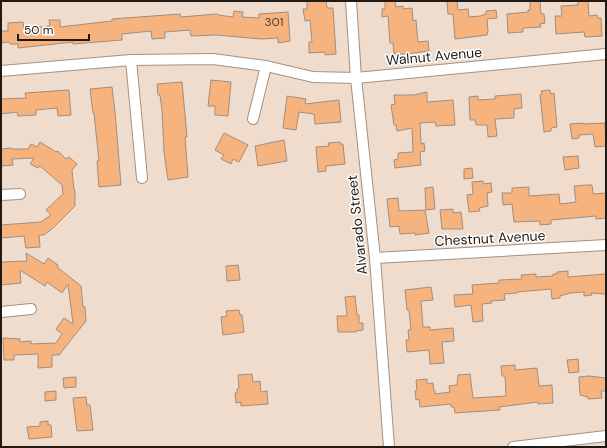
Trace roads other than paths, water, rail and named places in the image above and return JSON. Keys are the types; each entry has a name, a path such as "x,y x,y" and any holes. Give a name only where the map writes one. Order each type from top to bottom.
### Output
{"street":[{"name":"Alvarado Street","path":"352,1 356,78 375,258 389,447"},
{"name":"Walnut Avenue","path":"1,71 131,60 213,59 266,66 313,77 356,78 606,54"},
{"path":"131,60 142,178"},
{"path":"253,119 266,66"},
{"path":"1,195 20,194"},
{"name":"Chestnut Avenue","path":"375,258 606,245"},
{"path":"1,312 31,309"},
{"path":"513,447 588,442 606,436"}]}
